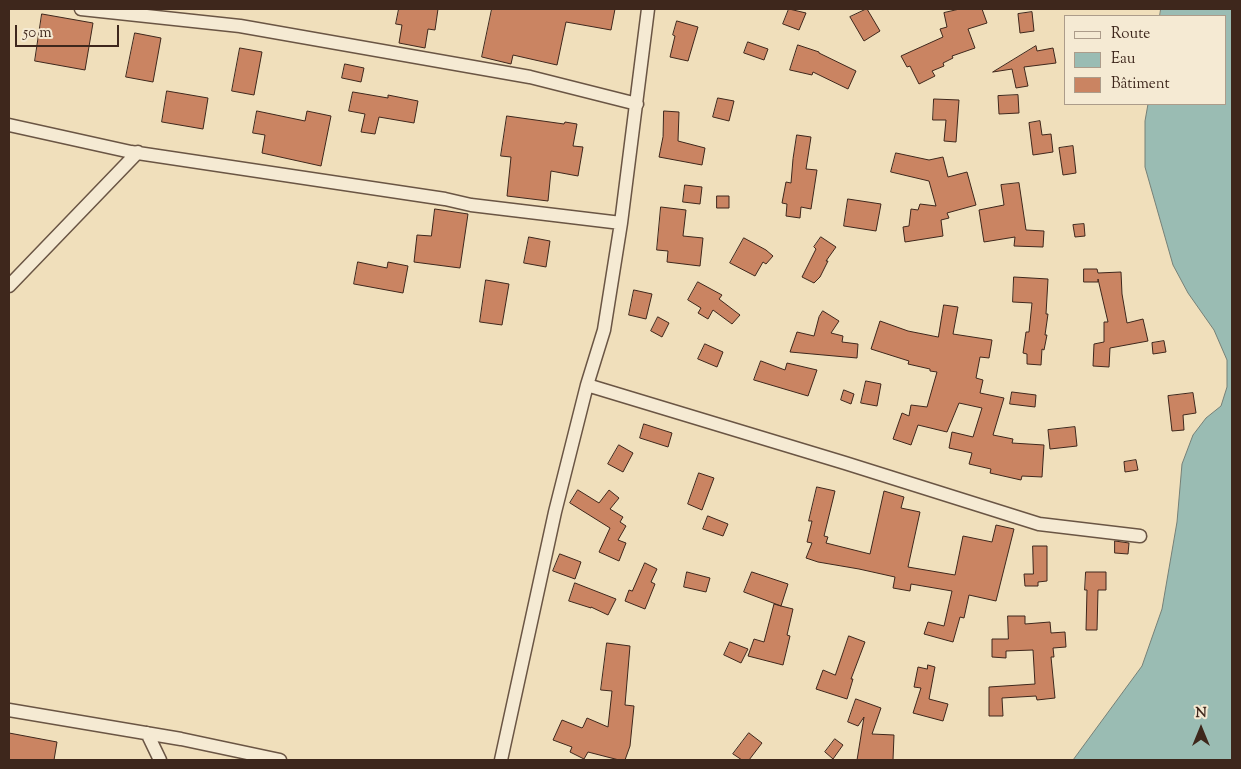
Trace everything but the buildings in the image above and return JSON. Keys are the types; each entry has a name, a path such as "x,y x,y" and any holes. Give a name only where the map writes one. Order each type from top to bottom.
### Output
{"street":[{"path":"81,9 250,28 530,78 637,104"},
{"path":"501,760 554,519 587,385 604,330 621,223 648,9"},
{"path":"9,124 131,152 444,199 470,205 621,223"},
{"path":"9,286 138,152"},
{"path":"587,385 1039,524 1140,536"},
{"path":"9,710 147,733 280,760"},
{"path":"147,733 160,760"}],"water":[{"path":"1161,9 1232,9 1232,760 1073,760 1142,666 1162,609 1177,522 1182,464 1193,435 1206,418 1221,406 1227,387 1227,360 1214,330 1188,293 1173,265 1145,167 1145,121 1148,105 1226,105 1226,15 1160,15"}]}
